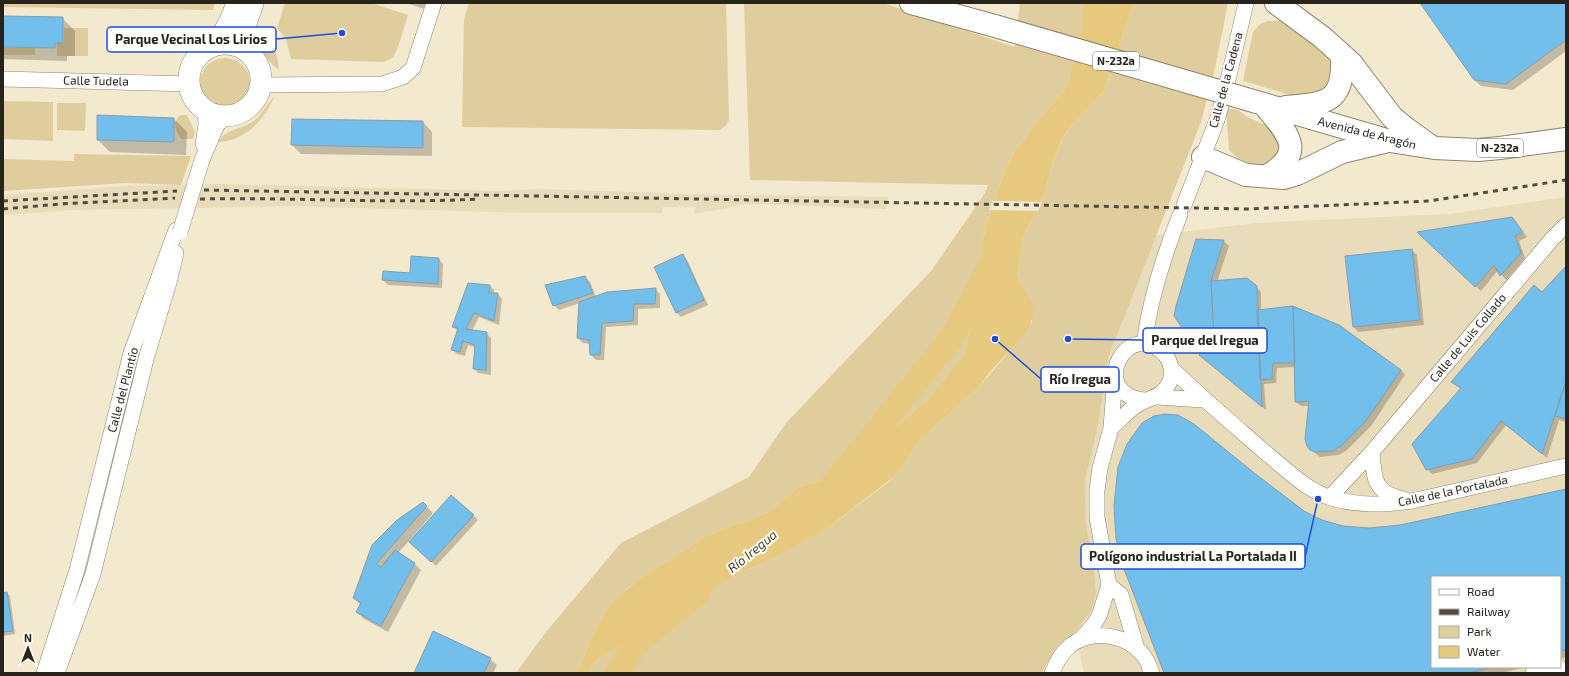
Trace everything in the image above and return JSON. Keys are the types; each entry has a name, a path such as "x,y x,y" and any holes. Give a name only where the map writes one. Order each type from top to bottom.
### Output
{"main road":[{"path":"237,3 227,28 220,38 194,62 190,72 189,84 197,102 211,113 227,116 237,114 253,103 261,85 261,75 258,65 241,43 241,38 253,3"},
{"name":"N-232a","path":"911,3 995,26 1270,107"},
{"name":"N-232a","path":"941,3 995,26"},
{"path":"1276,3 1322,37 1342,55 1357,69 1392,117 1434,148"},
{"path":"211,47 228,44 245,50"},
{"path":"1270,107 1312,105 1323,103 1331,99 1340,85 1342,55"},
{"path":"1267,176 1282,166 1289,155 1291,145 1287,133 1270,107"},
{"name":"Avenida de Aragón","path":"1270,107 1390,141 1434,148 1464,150 1500,148 1566,140"},
{"path":"1203,157 1246,175 1278,178 1289,177 1342,152 1390,141"}],"street":[{"path":"261,85 382,84 402,77 413,68 434,3"},
{"name":"Calle de la Cadena","path":"1144,344 1152,299 1168,244 1217,120 1246,3"},
{"name":"Calle Tudela","path":"3,79 189,84"},
{"name":"Calle del Plantío","path":"201,160 206,125 205,109"},
{"name":"Calle del Plantío","path":"44,673 77,570 131,353 178,231 201,160 217,125 227,116"},
{"name":"Calle de Luis Collado","path":"1330,498 1372,452 1552,239 1566,225"},
{"name":"Calle del Plantío","path":"57,673 93,574 146,358 170,279 178,231"},
{"path":"1052,673 1058,660 1070,646 1081,639 1094,624 1099,616 1109,585 1097,517 1097,490 1100,468 1111,428 1116,365 1120,355 1128,348 1138,344 1150,345 1160,349 1168,358 1171,368 1170,380 1166,390 1134,407 1111,428"},
{"name":"Calle de la Portalada","path":"1171,368 1204,400 1299,481 1330,498 1366,504 1387,504 1412,501 1566,466"},
{"path":"1115,376 1118,386 1126,394 1135,399 1204,400"},
{"path":"1372,452 1373,472 1379,488 1390,496 1412,501"},
{"path":"1109,585 1121,595 1137,649"},
{"path":"1081,639 1096,636 1111,636 1125,641 1137,649 1147,661 1152,673"},
{"path":"1533,673 1555,668"}],"shaded area":[{"path":"220,184 500,191 541,189 689,194 888,197 886,209 762,204 739,205 693,214 696,207 663,207 662,213 531,213 293,206 72,210 3,215 3,195 124,186"},
{"path":"1566,197 1566,673 1084,673 1059,563 1115,321 1157,235 1256,223 1449,214"}],"green space":[{"path":"3,3 215,3 213,10 3,7"},
{"path":"285,3 371,3 408,15 395,54 391,59 384,62 291,59 286,39 277,28"},
{"path":"469,3 726,3 729,120 720,130 462,127 464,19"},
{"path":"744,3 883,3 1015,47 1020,3 1083,3 1083,24 1069,78 1064,91 1041,117 1014,152 1004,173 987,222 982,245 984,294 973,319 964,354 926,401 853,467 833,477 804,485 796,489 764,514 708,535 639,579 606,611 592,635 576,673 516,673 546,632 621,543 749,477 786,423 932,270 985,193 988,185 750,180"},
{"path":"1134,3 1228,3 1214,73 1201,122 1108,358 1098,425 1085,481 1086,522 1096,593 1091,611 1073,635 1058,646 1043,670 1043,673 588,673 596,660 615,647 653,624 693,604 739,573 773,559 828,528 887,483 895,476 923,437 979,387 1030,327 1032,322 1032,307 1017,276 1023,237 1046,189 1050,170 1061,142 1069,128 1103,92"},
{"path":"1268,21 1281,21 1294,28 1316,46 1333,63 1329,89 1297,97 1243,81 1253,32 1260,24"},
{"path":"217,24 207,39 198,43 186,54 198,36"},
{"path":"64,28 88,28 88,56 57,56 57,43 64,43"},
{"path":"261,31 269,39 274,48 279,70 266,58 263,53 260,43"},
{"path":"3,48 35,48 35,55 3,55"},
{"path":"230,58 235,59 243,65 249,73 249,93 243,101 235,107 220,108 215,107 207,101 201,93 200,78 201,73 207,65 215,59"},
{"path":"274,97 265,114 252,128 236,138 218,142 226,134 251,123 256,119"},
{"path":"3,101 53,102 53,141 3,139"},
{"path":"57,103 86,103 85,131 57,130"},
{"path":"1226,108 1238,110 1246,116 1275,130 1283,149 1273,162 1259,166 1248,164 1229,150"},
{"path":"181,115 187,115 195,132 193,139 182,139 176,130 176,120"},
{"path":"74,154 191,156 181,185 126,183 3,191 3,159 74,161"}],"water":[{"name":"Río Iregua","path":"1083,3 1134,3 1103,92 1069,128 1061,141 1050,170 1046,189 1023,237 1017,276 1032,303 1033,314 1030,327 990,372 979,387 923,437 895,476 828,528 773,559 739,573 693,604 653,624 596,660 588,673 576,673 592,635 606,611 615,600 639,579 708,535 764,514 796,489 804,485 833,477 853,467 926,401 964,354 973,319 984,294 982,245 987,222 1004,173 1014,152 1041,117 1064,91 1069,78 1083,24"}],"pier":[{"path":"992,201 1042,202 1038,211 989,210"}],"building":[{"path":"1420,3 1566,3 1566,40 1506,84 1474,80"},
{"path":"3,16 63,17 63,43 55,43 55,48 3,47"},
{"path":"97,115 174,118 174,142 97,140"},
{"path":"292,119 423,121 423,148 291,145"},
{"path":"1512,217 1523,232 1515,236 1521,253 1500,276 1494,265 1475,287 1417,232"},
{"path":"1196,239 1224,240 1211,281 1214,338 1205,349 1186,334 1174,316"},
{"path":"1412,249 1420,320 1353,327 1345,256"},
{"path":"683,254 704,300 676,313 654,267"},
{"path":"411,256 439,258 438,284 382,280 383,271 410,273"},
{"path":"1566,266 1566,381 1542,454 1501,421 1472,459 1426,470 1412,444 1461,388 1451,382 1534,285 1542,292"},
{"path":"585,276 593,293 553,306 545,285"},
{"path":"1247,278 1257,286 1262,407 1199,355 1214,338 1211,281"},
{"path":"468,283 490,285 489,293 498,293 494,321 474,313 466,329 487,332 486,370 473,369 475,345 463,341 460,352 451,350 458,328 452,327"},
{"path":"656,288 655,304 634,304 633,321 602,323 600,355 590,355 589,340 577,338 579,302 607,292"},
{"path":"1293,306 1295,363 1273,363 1272,379 1260,380 1257,310"},
{"path":"1293,306 1339,325 1401,370 1366,421 1341,446 1333,451 1315,452 1310,450 1305,439 1309,401 1295,402"},
{"path":"1566,381 1566,419 1555,416"},
{"path":"1165,414 1178,415 1194,424 1304,511 1322,520 1343,526 1369,528 1400,525 1566,489 1566,650 1561,651 1561,576 1431,576 1431,668 1490,668 1469,673 1164,673 1124,569 1116,539 1114,506 1118,467 1127,444 1142,423 1154,416"},
{"path":"451,495 474,515 431,562 409,542"},
{"path":"423,502 427,506 376,564 381,567 395,550 415,563 381,626 356,612 361,603 353,598 372,545 397,520"},
{"path":"7,592 13,631 3,632 3,593"},
{"path":"433,631 491,658 484,673 414,673"}],"waterway":[{"name":"Río Iregua","path":"821,495 831,487 952,337 999,249"},
{"name":"Río Iregua","path":"617,673 636,644 697,594"}],"railway":[{"path":"204,190 1249,209 1429,201 1566,180"},
{"path":"3,201 177,191"},
{"path":"3,209 60,204 175,198"},
{"path":"200,199 374,201 478,199"}],"place":[{"name":"Parque Vecinal Los Lirios","path":"342,33"},
{"name":"Río Iregua","path":"995,339"},
{"name":"Parque del Iregua","path":"1068,339"},
{"name":"Polígono industrial La Portalada II","path":"1318,499"}]}
